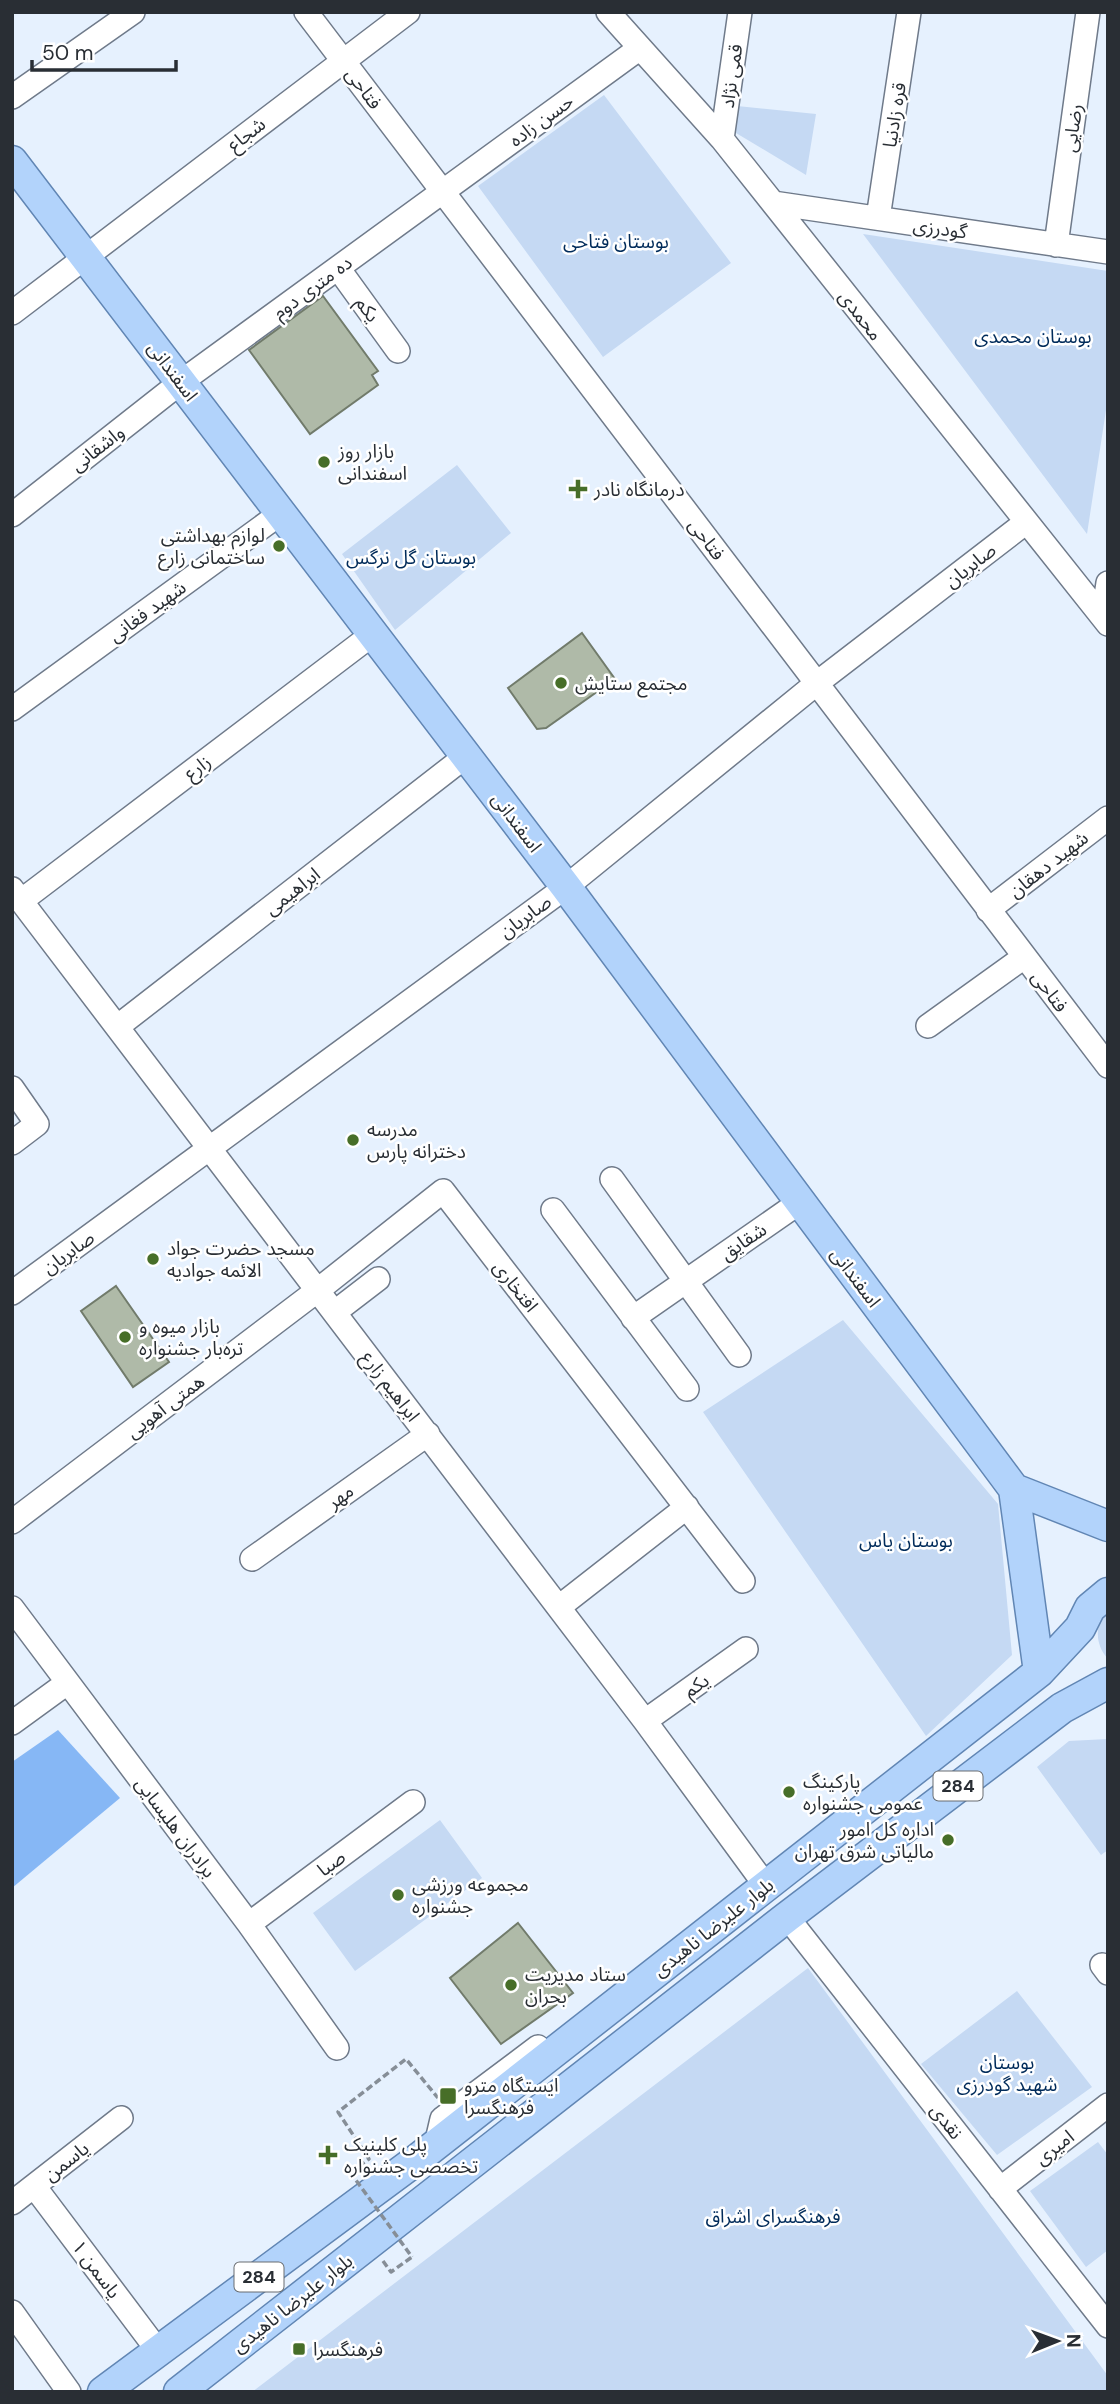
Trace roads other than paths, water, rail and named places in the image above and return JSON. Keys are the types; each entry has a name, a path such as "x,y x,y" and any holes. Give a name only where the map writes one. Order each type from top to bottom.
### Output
{"main road":[{"name":"اسفندانی","path":"12,161 566,887 1014,1489"},
{"path":"1039,1672 1014,1489 1102,1518"},
{"name":"بلوار علیرضا ناهیدی","path":"103,2392 436,2144 1039,1672 1080,1628 1090,1608 1108,1593"},
{"name":"بلوار علیرضا ناهیدی","path":"179,2392 811,1898 1062,1708 1108,1683"},
{"path":"1062,1708 1108,1706"},
{"path":"838,1829 834,1838 835,1855 842,1864 852,1867"},
{"path":"790,1867 809,1869 814,1875 811,1898"}],"street":[{"path":"12,97 133,12"},
{"name":"فتاحی","path":"306,12 1108,1066"},
{"name":"شجاع","path":"12,313 342,59 408,12"},
{"name":"محمدی","path":"608,12 722,139 1025,523 1105,620"},
{"name":"قمی نژاد","path":"722,139 740,12"},
{"name":"قره زادنیا","path":"878,218 909,12"},
{"name":"رضایی","path":"1056,245 1088,12"},
{"name":"حسن زاده","path":"443,192 640,48"},
{"name":"ده متری دوم","path":"181,382 443,192"},
{"name":"گودرزی","path":"773,203 1108,252"},
{"name":"یکم","path":"338,268 398,351"},
{"name":"واشقانی","path":"12,515 181,382"},
{"name":"شهید فغانی","path":"12,709 281,513"},
{"name":"صابریان","path":"12,1293 566,887 817,683 1025,523"},
{"path":"1105,620 1108,583"},
{"name":"زارع","path":"17,895 373,634"},
{"name":"ابراهیمی","path":"117,1027 466,756"},
{"name":"شهید دهقان","path":"988,910 1108,818"},
{"name":"ابراهیم زارع","path":"17,895 559,1607 765,1886"},
{"path":"928,1026 1024,957"},
{"path":"12,1088 37,1124 12,1143"},
{"path":"612,1179 739,1355"},
{"name":"افتخاری","path":"318,1290 443,1191 743,1581"},
{"name":"شقایق","path":"633,1318 800,1202"},
{"path":"553,1209 687,1389"},
{"path":"335,1312 378,1279"},
{"name":"همتی آهویی","path":"12,1522 318,1290"},
{"name":"مهر","path":"252,1559 428,1434"},
{"path":"559,1607 687,1507"},
{"name":"برادران هلیسایی","path":"12,1608 249,1924 337,2048"},
{"name":"یکم","path":"645,1721 746,1649"},
{"path":"12,1723 67,1683"},
{"name":"صبا","path":"249,1924 413,1802"},
{"name":"نقدی","path":"787,1917 1108,2326"},
{"path":"436,2144 442,2119 451,2111 580,2016 622,1999"},
{"name":"امیری","path":"1000,2189 1108,2105"},
{"name":"یاسمن","path":"12,2203 121,2118"},
{"name":"یاسمن ۱","path":"34,2186 159,2352"},
{"path":"12,2312 69,2392"}],"place":[{"name":"بازار روز اسفندانی","path":"324,462"},
{"name":"درمانگاه نادر","path":"578,489"},
{"name":"لوازم بهداشتی ساختمانی زارع","path":"279,546"},
{"name":"مجتمع ستایش","path":"561,683"},
{"name":"مدرسه دخترانه پارس","path":"353,1140"},
{"name":"مسجد حضرت جواد الائمه جوادیه","path":"153,1259"},
{"name":"بازار میوه و تره‌بار جشنواره","path":"125,1337"},
{"name":"پارکینگ عمومی جشنواره","path":"789,1792"},
{"name":"اداره کل امور مالیاتی شرق تهران","path":"948,1840"},
{"name":"مجموعه ورزشی جشنواره","path":"398,1895"},
{"name":"ستاد مدیریت بحران","path":"511,1985"},
{"name":"ایستگاه مترو فرهنگسرا","path":"448,2096"},
{"name":"پلی کلینیک تخصصی جشنواره","path":"328,2155"},
{"name":"فرهنگسرا","path":"299,2349"}],"park label":[{"name":"بوستان فتاحی","path":"616,241"},
{"name":"بوستان محمدی","path":"1033,336"},
{"name":"بوستان گل نرگس","path":"411,557"},
{"name":"بوستان یاس","path":"906,1540"},
{"name":"بوستان شهید گودرزی","path":"1007,2073"},
{"name":"فرهنگسرای اشراق","path":"773,2216"}]}
